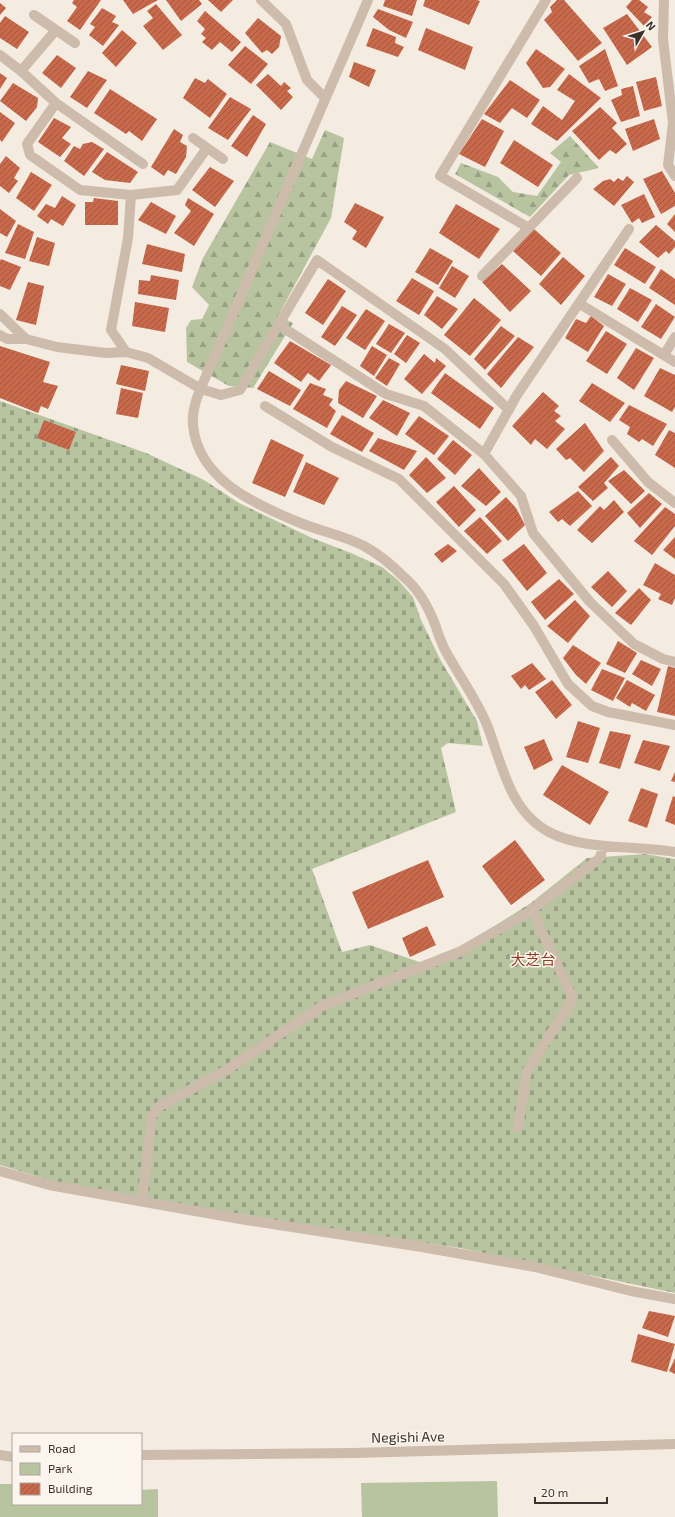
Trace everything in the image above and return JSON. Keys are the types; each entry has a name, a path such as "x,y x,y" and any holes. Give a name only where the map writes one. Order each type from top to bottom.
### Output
{"street":[{"path":"261,0 286,24 307,80 326,98"},
{"path":"368,0 194,407 193,423 196,440 201,455 211,469 225,483 241,495 299,523 364,546 387,562 408,580 423,598 442,645 486,723 500,766 517,802 534,822 550,833 569,840 590,845 675,852"},
{"path":"529,228 440,176 546,0"},
{"path":"664,0 663,39 673,123 668,165 675,176"},
{"path":"34,15 75,43"},
{"path":"21,71 56,30"},
{"path":"0,55 21,71 56,103 143,164"},
{"path":"56,103 27,144 30,155 80,190 131,195 177,190 207,148"},
{"path":"193,138 223,159"},
{"path":"482,276 577,178"},
{"path":"126,352 111,330 128,238 131,195"},
{"path":"484,454 517,395 580,304 629,229"},
{"path":"0,335 7,339 26,339 57,347 106,353 126,352 148,358 201,389 221,395 240,390 317,260 445,349 509,410"},
{"path":"580,304 675,362"},
{"path":"0,314 26,339"},
{"path":"279,325 386,394 424,406 484,454 521,496 533,533 590,602 634,644 663,659 675,662"},
{"path":"664,355 675,337"},
{"path":"265,406 332,447 399,479 504,584 534,626 568,684 592,706 608,712 675,725"},
{"path":"612,440 648,482 675,503"},
{"path":"142,1201 152,1116 160,1106 225,1071 322,1006 459,952 532,910 600,858 603,846"},
{"path":"518,1127 527,1071 573,999 532,910"},
{"path":"0,1171 49,1185 246,1220 535,1266 631,1291 675,1299"},
{"name":"Negishi Ave","path":"142,1454 354,1453 675,1444"},
{"path":"0,1455 12,1457"}],"green space":[{"path":"325,130 344,138 331,218 278,316 293,323 253,388 229,386 187,362 186,328 191,320 202,319 209,305 192,287 203,258 270,142 312,159"},
{"path":"570,136 599,168 569,175 530,217 455,174 461,163 498,177 513,192 537,196 561,162 550,153"},
{"path":"0,401 146,453 204,480 239,503 312,538 382,567 398,580 413,597 421,620 441,661 477,721 483,746 448,743 441,748 456,812 312,869 342,952 370,945 428,965 452,953 531,903 587,858 645,854 675,859 675,1293 460,1248 293,1223 58,1183 0,1165"},
{"path":"497,1481 498,1517 362,1517 361,1483"},
{"path":"0,1484 12,1484 12,1505 142,1505 142,1490 158,1489 158,1517 0,1517"}],"building":[{"path":"74,0 101,0 80,30 67,21 77,7 72,3"},
{"path":"123,0 158,0 133,14"},
{"path":"166,0 199,0 202,4 181,21"},
{"path":"208,0 233,0 221,12"},
{"path":"385,0 417,0 412,16 383,6"},
{"path":"425,0 480,1 469,25 423,6"},
{"path":"557,0 564,0 602,43 578,61 544,20 552,12 550,7"},
{"path":"632,0 639,0 648,7 644,12 652,17 644,26 626,7"},
{"path":"0,3 6,8 0,15"},
{"path":"156,4 182,35 163,50 143,26 153,18 147,11"},
{"path":"102,8 116,16 112,22 119,25 103,46 89,35 95,27 90,24"},
{"path":"378,9 413,22 406,38 389,30 373,17"},
{"path":"205,11 241,42 232,52 220,42 212,50 202,42 206,38 201,34 205,29 197,21"},
{"path":"627,14 652,47 627,65 603,28"},
{"path":"5,16 29,32 17,49 0,38 0,23"},
{"path":"258,18 281,36 279,47 272,54 267,50 262,53 245,33"},
{"path":"373,28 396,37 395,43 404,47 398,57 366,46"},
{"path":"426,28 473,47 465,70 418,50"},
{"path":"122,30 137,43 116,67 102,53"},
{"path":"245,46 268,64 251,84 228,65"},
{"path":"536,49 565,69 550,87 543,88 526,63"},
{"path":"605,49 618,86 605,91 599,79 589,83 579,66"},
{"path":"57,55 76,68 61,88 42,73"},
{"path":"354,62 376,70 369,87 349,77"},
{"path":"88,71 107,80 87,108 70,97"},
{"path":"0,73 7,78 0,89"},
{"path":"268,74 281,86 284,82 291,88 287,91 293,97 281,110 256,85"},
{"path":"569,74 601,98 557,141 531,124 543,106 562,120 575,101 557,90"},
{"path":"656,77 662,106 644,111 636,82"},
{"path":"195,78 205,83 208,79 227,94 210,118 183,98"},
{"path":"510,80 540,100 527,118 512,108 500,123 484,114"},
{"path":"13,83 38,98 37,107 26,121 0,101"},
{"path":"633,86 640,116 621,122 611,100 622,95 621,89"},
{"path":"110,89 157,119 142,141 129,131 126,134 94,113"},
{"path":"230,97 251,109 228,140 208,128"},
{"path":"600,107 617,123 612,128 627,144 616,154 610,150 599,160 572,131"},
{"path":"0,112 15,123 2,142 0,140"},
{"path":"253,115 266,124 247,157 231,146"},
{"path":"54,118 71,127 62,138 71,144 60,157 38,142"},
{"path":"482,119 504,131 485,167 459,154"},
{"path":"654,119 660,139 633,151 625,129"},
{"path":"174,129 183,135 180,142 187,146 186,157 176,174 168,170 164,176 151,167"},
{"path":"514,140 553,165 538,187 500,163"},
{"path":"92,142 104,149 84,176 64,161 74,146 80,149 83,144"},
{"path":"107,152 138,172 130,183 105,180 92,172"},
{"path":"6,156 20,168 14,178 18,181 9,193 0,186 0,164"},
{"path":"210,167 234,181 215,207 192,190"},
{"path":"662,171 675,193 675,206 661,214 643,179"},
{"path":"31,172 52,185 34,211 16,198"},
{"path":"627,176 634,182 614,206 593,189 603,181 610,179 614,182 618,178 623,181"},
{"path":"644,194 655,217 642,223 639,218 632,223 621,205"},
{"path":"62,196 76,205 63,226 51,219 48,224 37,216 46,204 55,208"},
{"path":"94,198 118,201 118,225 85,225 85,202 93,202"},
{"path":"188,198 214,214 194,246 174,233 191,211 185,205"},
{"path":"151,202 176,216 166,234 138,220"},
{"path":"355,203 384,217 366,248 352,239 357,231 344,222"},
{"path":"456,204 500,229 479,259 439,233"},
{"path":"0,209 16,221 7,237 0,233"},
{"path":"675,214 675,232 667,224"},
{"path":"18,224 34,232 25,259 5,253"},
{"path":"656,225 675,241 675,247 669,254 666,251 658,258 639,242"},
{"path":"534,229 561,253 541,276 513,251"},
{"path":"37,237 55,243 49,266 29,261"},
{"path":"147,244 185,254 182,272 142,264"},
{"path":"430,248 453,261 438,285 415,272"},
{"path":"625,248 656,267 645,284 614,265"},
{"path":"563,257 585,276 561,305 539,284"},
{"path":"1,259 21,267 10,290 0,286"},
{"path":"502,264 531,291 510,312 482,282"},
{"path":"452,266 469,276 455,298 439,288"},
{"path":"661,269 675,279 675,305 649,288"},
{"path":"608,274 626,284 612,306 594,297"},
{"path":"151,275 179,280 176,300 138,294 139,280 150,281"},
{"path":"412,278 434,291 419,315 396,301"},
{"path":"328,279 346,291 323,325 305,313"},
{"path":"28,282 44,286 36,325 16,320"},
{"path":"630,288 652,300 638,322 617,309"},
{"path":"437,296 458,309 442,329 424,315"},
{"path":"474,298 501,320 470,356 444,335"},
{"path":"135,302 169,308 165,332 132,326"},
{"path":"656,304 675,317 661,339 641,327"},
{"path":"342,306 357,315 335,346 321,337"},
{"path":"366,309 385,321 365,350 346,338"},
{"path":"591,316 604,326 588,352 565,338 576,319 586,323"},
{"path":"389,324 405,333 391,353 376,344"},
{"path":"501,326 515,336 485,370 474,359"},
{"path":"606,331 627,344 607,374 586,361"},
{"path":"407,335 420,343 406,363 394,354"},
{"path":"518,337 534,347 501,388 487,374"},
{"path":"290,341 331,365 319,381 308,373 301,382 274,363"},
{"path":"0,346 50,362 43,382 58,386 48,409 41,406 38,413 0,398"},
{"path":"372,346 387,355 374,376 360,366"},
{"path":"636,348 654,358 634,390 617,378"},
{"path":"424,354 435,363 436,358 446,366 422,394 404,379"},
{"path":"389,358 400,364 387,386 375,378"},
{"path":"121,365 149,371 145,391 116,384"},
{"path":"660,368 675,375 675,407 672,412 644,396"},
{"path":"269,371 301,390 290,406 257,389"},
{"path":"445,373 494,408 480,429 431,393"},
{"path":"346,381 377,396 363,418 338,403 339,390"},
{"path":"310,383 326,389 323,395 333,399 329,405 336,411 327,428 293,409"},
{"path":"592,383 625,403 610,422 579,401"},
{"path":"121,388 143,393 138,418 116,414"},
{"path":"543,392 559,406 554,411 561,416 555,421 565,429 547,449 535,439 531,445 512,426"},
{"path":"383,400 410,413 397,436 369,418"},
{"path":"629,405 667,424 653,446 642,439 639,442 627,434 630,427 619,420"},
{"path":"342,415 374,433 362,452 330,434"},
{"path":"419,416 449,436 434,455 405,434"},
{"path":"44,420 76,432 69,450 37,438"},
{"path":"585,423 604,451 584,472 570,458 566,460 556,449"},
{"path":"669,430 675,433 675,468 655,455"},
{"path":"378,438 417,451 404,470 369,451"},
{"path":"271,439 304,455 285,497 252,483"},
{"path":"453,440 472,455 455,475 437,459"},
{"path":"426,457 446,478 427,493 409,475"},
{"path":"611,457 619,466 604,483 608,488 593,501 578,487"},
{"path":"306,462 339,478 324,505 293,492"},
{"path":"479,468 501,492 486,506 461,486"},
{"path":"624,470 645,491 631,504 608,481"},
{"path":"454,486 476,510 459,527 436,502"},
{"path":"578,491 592,506 570,526 562,519 558,522 549,512"},
{"path":"649,493 662,504 640,528 627,513"},
{"path":"506,497 516,508 525,525 508,541 485,516"},
{"path":"614,500 624,512 592,543 577,530 600,506 604,510"},
{"path":"665,507 675,514 675,526 652,555 634,541"},
{"path":"480,517 502,541 487,554 464,531"},
{"path":"675,537 675,559 663,550"},
{"path":"448,544 457,551 442,563 434,554"},
{"path":"524,544 547,573 527,591 502,560"},
{"path":"655,563 675,575 675,598 672,605 658,599 661,594 643,585"},
{"path":"608,571 627,591 612,607 591,587"},
{"path":"559,579 574,594 545,620 531,602"},
{"path":"639,588 651,600 631,625 615,613"},
{"path":"575,600 590,616 568,643 547,626"},
{"path":"618,641 637,653 625,673 606,664"},
{"path":"573,645 601,663 586,684 576,675 563,658"},
{"path":"641,660 661,669 652,686 632,674"},
{"path":"532,663 546,679 529,690 525,685 521,689 511,676"},
{"path":"668,666 675,668 675,716 657,712"},
{"path":"602,669 625,678 613,701 591,690"},
{"path":"552,680 572,705 556,719 535,692"},
{"path":"627,680 655,695 646,711 632,703 630,707 616,698"},
{"path":"578,721 600,728 588,763 566,757"},
{"path":"610,731 631,735 620,769 599,763"},
{"path":"544,739 553,760 534,770 524,747"},
{"path":"643,740 670,746 660,771 634,763"},
{"path":"562,765 609,792 590,825 543,795"},
{"path":"675,772 675,782 671,781"},
{"path":"641,788 658,794 647,828 628,821"},
{"path":"673,796 675,797 675,825 665,821"},
{"path":"515,840 545,880 511,905 482,866"},
{"path":"428,860 444,897 368,929 352,892"},
{"path":"427,926 436,945 410,957 402,938"},
{"path":"649,1311 675,1316 668,1337 642,1328"},
{"path":"638,1334 675,1344 667,1372 631,1362"},
{"path":"675,1358 675,1374 669,1371"}],"district":[{"name":"大芝台","path":"533,960"}]}
